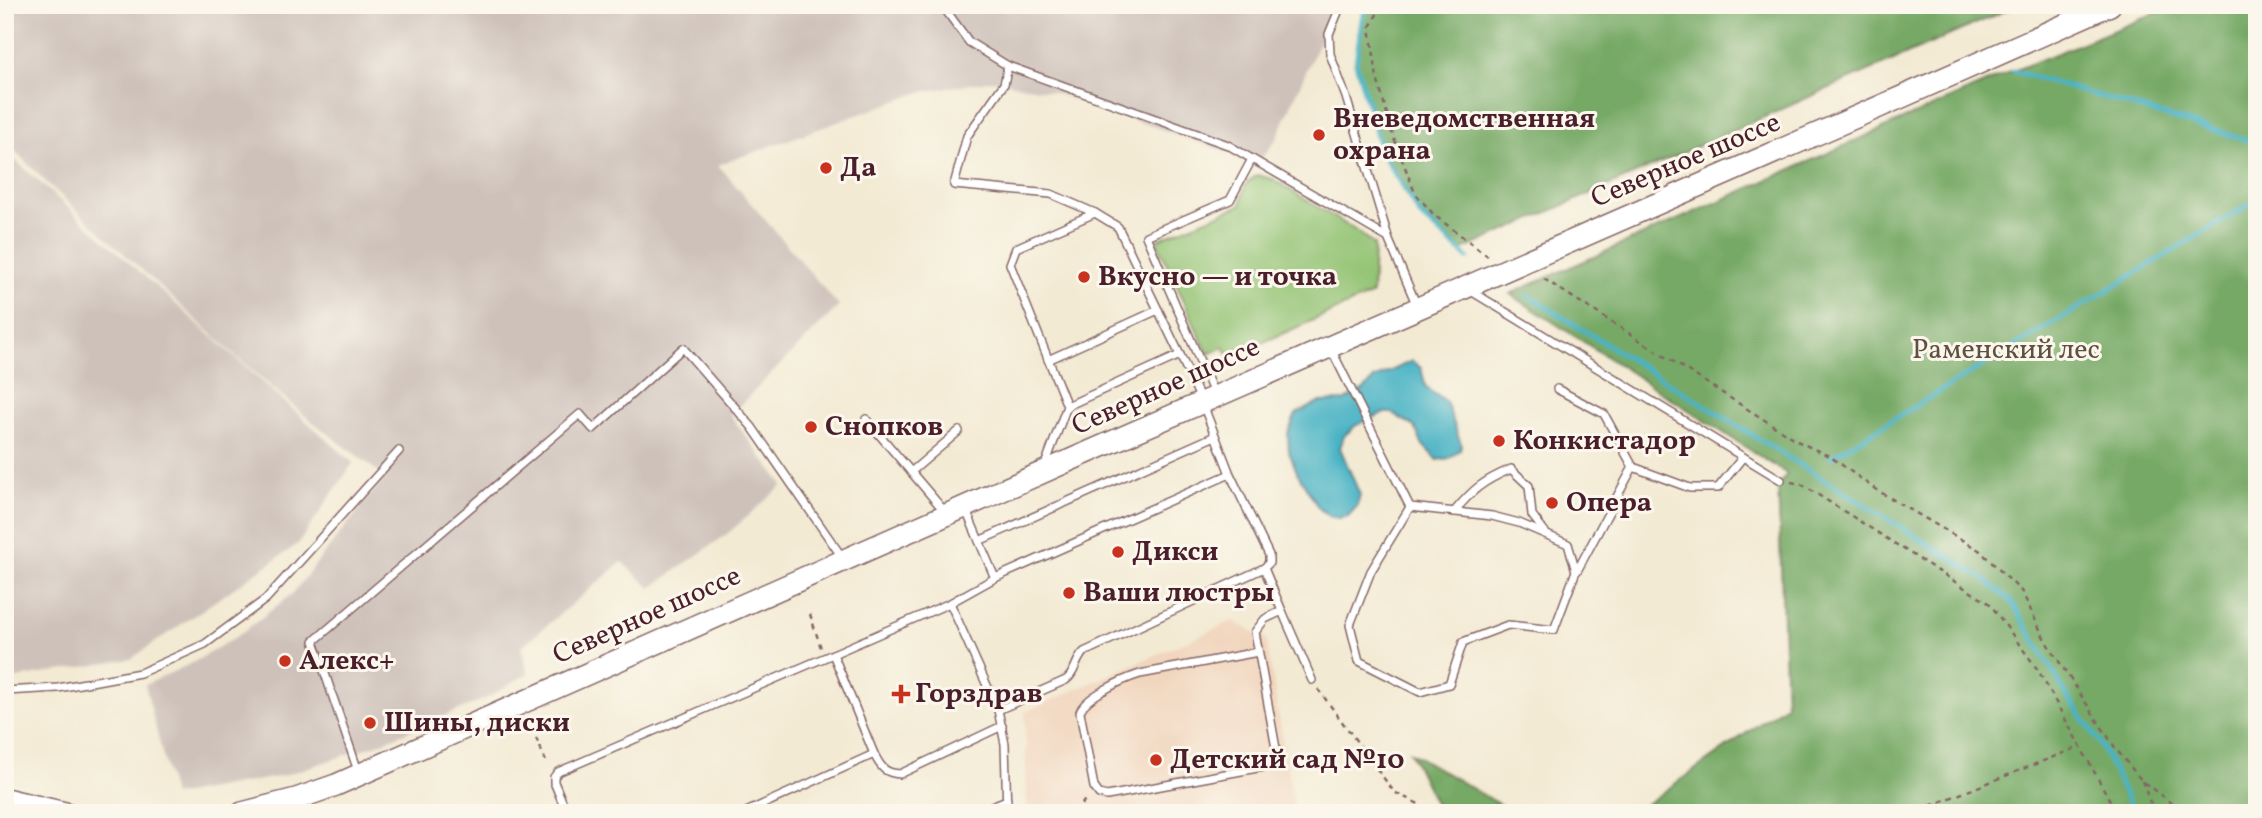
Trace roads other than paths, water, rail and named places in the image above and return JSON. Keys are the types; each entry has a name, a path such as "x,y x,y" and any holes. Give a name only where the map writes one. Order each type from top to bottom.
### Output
{"main road":[{"name":"Северное шоссе","path":"242,813 296,799 360,775 843,559 1505,269 1676,198 2110,5"},
{"path":"5,799 65,813"}],"lane":[{"path":"942,5 969,42 1008,66 1228,145 1388,238"},
{"path":"1341,5 1329,34 1330,54 1346,97 1388,238 1418,307"},
{"path":"1008,66 1004,84 967,136 954,185 1051,194 1095,213 1118,227 1180,355 1208,399"},
{"path":"998,710 1071,677 1084,652 1264,568 1269,563 1269,555 1215,436 1208,399 1146,236 1230,200 1252,159"},
{"path":"1043,472 1067,406 1010,264 1016,248 1095,213"},
{"path":"1464,287 1781,480"},
{"path":"1048,360 1158,310"},
{"path":"1330,346 1410,508"},
{"path":"360,775 314,641 580,414 593,429 683,348 752,427 843,559"},
{"path":"1067,406 1180,355"},
{"path":"1558,388 1604,414 1633,467 1690,488 1718,488 1743,457"},
{"path":"866,419 911,472 955,510 979,541 995,578"},
{"path":"911,472 959,431"},
{"path":"979,541 1215,436"},
{"path":"5,691 58,688 141,673 205,644 266,598 399,450"},
{"path":"1410,508 1371,571 1350,625 1359,660 1420,692 1449,684 1462,642 1508,625 1554,630 1576,571 1633,467"},
{"path":"1454,512 1486,480 1511,470 1529,486 1532,515 1545,532"},
{"path":"567,813 554,777 558,772 950,603 995,578 1230,474"},
{"path":"1410,508 1492,516 1545,532 1568,544 1576,571"},
{"path":"1264,568 1312,680"},
{"path":"950,603 998,710 1005,744 1007,813"},
{"path":"1258,652 1140,674 1086,702 1080,712 1094,787 1099,794 1107,796 1268,766 1275,762 1278,754 1255,632 1265,619 1282,611"},
{"path":"833,653 874,754 880,767 888,774 900,774 1002,726"},
{"path":"744,813 874,754"},
{"path":"974,813 1007,800"}],"water":[{"path":"1412,361 1421,368 1426,388 1446,402 1461,444 1460,450 1449,458 1437,460 1422,444 1415,427 1392,413 1383,413 1356,425 1344,436 1340,448 1360,495 1357,506 1348,516 1329,516 1319,508 1298,474 1289,452 1288,433 1296,414 1319,402 1344,401 1364,390 1374,379"}],"waterway":[{"path":"1368,5 1362,19 1356,63 1382,153 1420,215 1468,258"},
{"path":"2013,71 2257,143"},
{"path":"1831,457 2257,200"},
{"path":"1527,295 1981,577 2011,601 2068,697 2099,741 2134,813"}],"place":[{"name":"Вневедомственная охрана","path":"1319,135"},
{"name":"Да","path":"826,168"},
{"name":"Вкусно — и точка","path":"1084,277"},
{"name":"Снопков","path":"811,427"},
{"name":"Конкистадор","path":"1499,441"},
{"name":"Опера","path":"1552,503"},
{"name":"Дикси","path":"1118,552"},
{"name":"Ваши люстры","path":"1069,593"},
{"name":"Алекс+","path":"285,661"},
{"name":"Горздрав","path":"901,694"},
{"name":"Шины, диски","path":"370,723"},
{"name":"Детский сад №10","path":"1156,760"}],"park label":[{"name":"Раменский лес","path":"2006,350"}]}
